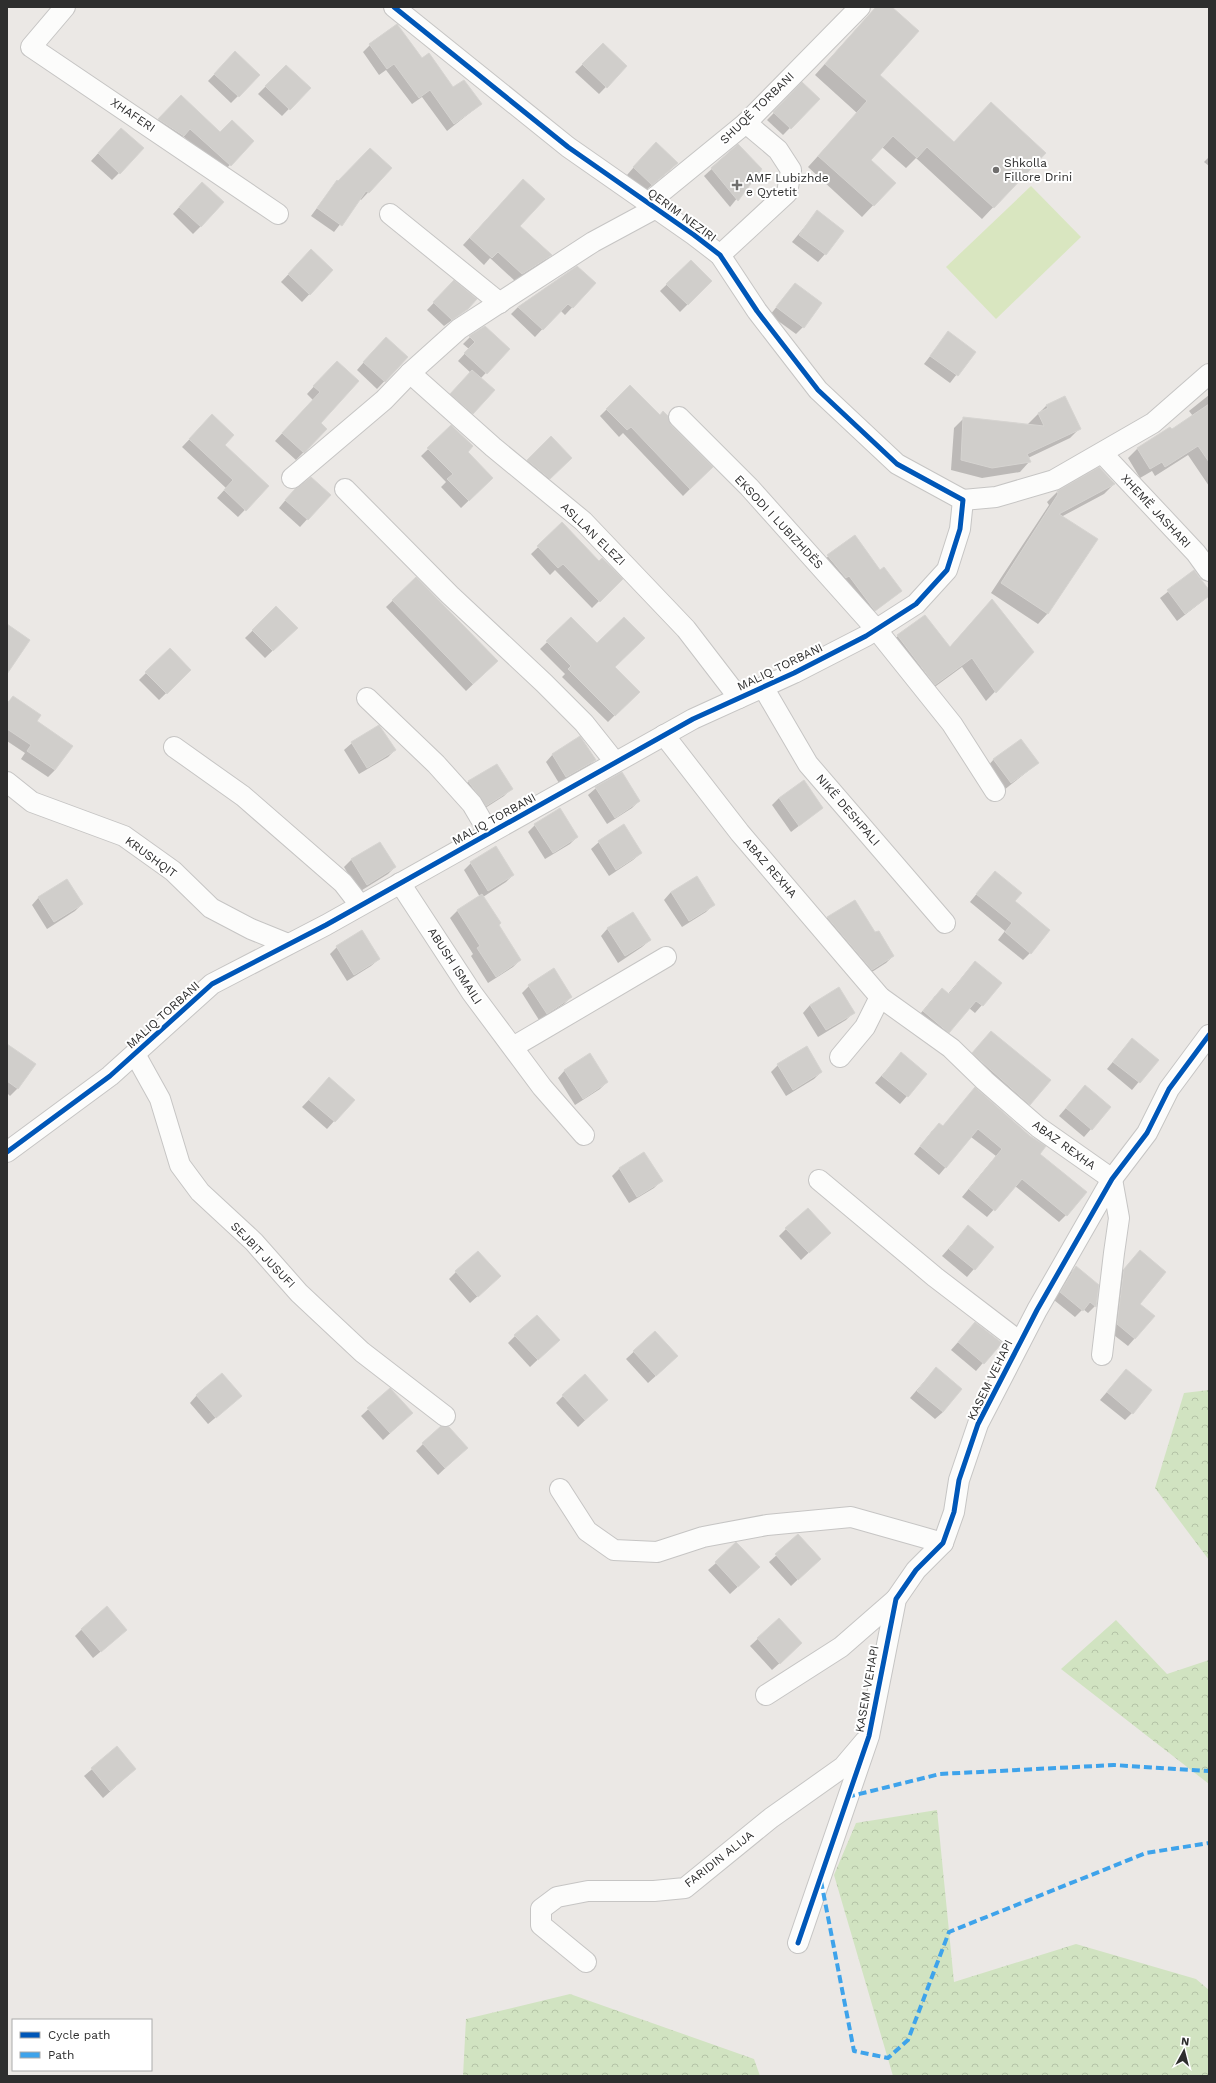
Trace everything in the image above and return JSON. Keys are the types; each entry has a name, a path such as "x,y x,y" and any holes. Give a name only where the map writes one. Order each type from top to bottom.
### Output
{"street":[{"name":"XHAFERI","path":"65,7 31,47 278,214"},
{"name":"QERIM NEZIRI","path":"394,7 568,147 652,205 720,255 757,311 818,390 897,464 963,500"},
{"name":"SHUQË TORBANI","path":"652,205 746,123 860,7"},
{"path":"720,255 787,193 791,170 778,150 746,123"},
{"path":"292,478 384,400 410,372 460,330 652,205"},
{"path":"390,214 500,303"},
{"name":"ASLLAN ELEZI","path":"410,372 493,446 584,521 686,629 739,698"},
{"path":"963,500 996,497 1054,480 1153,423 1209,374"},
{"name":"EKSODI I LUBIZHDËS","path":"679,417 749,487 876,629"},
{"name":"XHEMË JASHARI","path":"1102,453 1196,553 1209,571"},
{"path":"345,489 450,595 584,723 615,762"},
{"name":"MALIQ TORBANI","path":"7,1152 110,1076 212,984 400,883 693,719 763,687 876,629 916,604 947,570 960,530 963,500"},
{"path":"876,629 952,724 995,791"},
{"name":"NIKË DESHPALI","path":"763,687 808,764 945,923"},
{"name":"MALIQ TORBANI","path":"367,698 441,770 472,804 489,833"},
{"name":"ABAZ REXHA","path":"664,735 740,833 880,997 951,1048 985,1081 1038,1127 1112,1179"},
{"path":"174,747 243,796 343,883 360,905"},
{"name":"KRUSHQIT","path":"7,782 32,802 124,836 173,870 211,908 251,929 288,944"},
{"name":"ABUSH ISMAILI","path":"400,883 472,993 542,1087 584,1135"},
{"path":"513,1047 666,957"},
{"path":"840,1057 865,1027 880,997"},
{"name":"KASEM VEHAPI","path":"798,1943 869,1736 896,1599 916,1570 943,1543 954,1512 959,1480 978,1424 1020,1342 1112,1179 1147,1133 1169,1089 1209,1035"},
{"name":"SEJBIT JUSUFI","path":"135,1054 160,1099 180,1165 200,1192 254,1242 299,1293 362,1352 444,1416"},
{"path":"1102,1356 1119,1218 1112,1179"},
{"name":"KASEM VEHAPI","path":"819,1180 935,1277 1020,1342"},
{"path":"560,1489 587,1531 614,1550 657,1552 703,1537 767,1525 851,1517 943,1543"},
{"path":"766,1695 841,1647 896,1599"},
{"name":"FARIDIN ALIJA","path":"586,1962 556,1939 542,1925 541,1909 557,1897 588,1891 654,1891 685,1888 771,1818 843,1767 869,1736"}],"green space":[{"path":"1031,186 1081,237 996,319 946,267"},
{"path":"1209,1390 1209,1560 1155,1488 1184,1393"},
{"path":"1116,1620 1167,1674 1209,1660 1209,1784 1061,1669"},
{"path":"937,1810 954,1982 1076,1944 1196,1979 1209,1990 1209,2076 893,2076 834,1875 856,1823"},
{"path":"570,1994 754,2059 760,2076 463,2076 466,2019"}],"building":[{"path":"876,7 892,7 919,31 880,75 954,142 991,102 1046,153 994,208 927,147 917,158 893,136 871,160 896,183 874,206 818,156 867,101 825,64"},
{"path":"397,24 422,58 429,53 453,87 464,80 482,104 454,124 430,90 419,98 394,64 387,69 369,44"},
{"path":"603,43 627,66 607,88 582,64"},
{"path":"235,51 260,75 239,97 214,74"},
{"path":"286,65 311,88 290,110 265,86"},
{"path":"802,82 820,99 791,129 773,112"},
{"path":"181,95 220,132 232,120 254,141 231,166 190,129 184,136 158,119"},
{"path":"121,128 144,148 120,174 98,153"},
{"path":"656,142 678,163 652,185 633,167"},
{"name":"AMF Lubizhde e Qytetit","path":"738,144 762,169 738,201 711,168"},
{"path":"370,148 392,168 369,193 366,191 342,226 317,208 337,180 338,181"},
{"path":"523,179 545,199 520,226 552,255 522,274 498,252 492,258 470,238"},
{"path":"202,182 224,202 201,227 179,207"},
{"path":"817,210 844,231 826,255 799,235"},
{"path":"311,249 333,270 310,295 288,274"},
{"path":"691,260 712,281 688,305 666,284"},
{"path":"577,266 596,283 573,308 568,304 543,330 518,307"},
{"path":"454,280 477,299 468,309 452,320 433,302"},
{"path":"795,283 822,303 804,328 776,307"},
{"path":"485,326 510,349 487,374 464,353 475,342 469,336"},
{"path":"948,331 976,352 958,376 930,356"},
{"path":"386,337 408,357 385,382 363,362"},
{"path":"337,361 359,381 321,423 327,429 304,453 282,433 320,392 313,386"},
{"path":"472,370 495,390 473,414 450,394"},
{"path":"630,385 660,415 663,411 668,416 671,425 713,467 690,489 631,427 627,430 606,409"},
{"path":"1065,396 1081,429 1027,454 1031,462 992,468 961,460 963,417 1044,426 1038,413 1048,408 1046,405"},
{"path":"1209,404 1209,462 1198,446 1165,467 1162,462 1150,469 1137,448 1170,427 1172,429"},
{"path":"212,414 234,435 225,445 269,486 246,511 224,490 233,480 189,439"},
{"path":"451,425 473,446 468,452 493,478 469,501 447,479 453,474 427,448"},
{"path":"551,436 572,458 550,479 527,460"},
{"path":"1099,467 1115,484 1059,514 1098,539 1048,614 1001,583 1058,494 1057,491"},
{"path":"311,477 331,495 308,520 285,500 295,489"},
{"path":"562,522 599,561 602,558 623,579 600,602 563,564 558,568 537,546"},
{"path":"855,535 880,570 884,567 902,591 875,611 849,576 846,578 827,555"},
{"path":"1194,570 1209,590 1209,596 1185,614 1167,590"},
{"path":"416,577 498,661 473,684 392,600"},
{"path":"992,599 1034,652 996,693 972,658 935,685 897,635 925,615 950,647"},
{"path":"276,606 298,628 273,651 252,630"},
{"path":"571,617 597,643 624,617 645,638 615,667 640,692 615,716 568,669 571,666 546,641"},
{"path":"7,624 30,640 7,674"},
{"path":"170,648 191,670 167,694 145,672"},
{"path":"13,696 41,715 37,721 73,746 55,770 27,751 31,745 7,729 7,704"},
{"path":"379,725 396,750 367,768 351,742"},
{"path":"580,736 596,760 566,777 552,754"},
{"path":"1021,739 1039,763 1011,783 993,759"},
{"path":"497,764 513,789 486,806 468,781"},
{"path":"622,772 640,801 615,818 595,787"},
{"path":"804,780 823,808 799,826 779,798"},
{"path":"560,808 578,837 553,853 534,824"},
{"path":"624,824 642,853 616,870 598,841"},
{"path":"380,842 396,867 367,885 351,859"},
{"path":"496,846 514,875 488,891 470,862"},
{"path":"995,871 1022,893 1015,901 1050,930 1031,954 1005,932 1012,923 976,894"},
{"path":"697,876 715,905 689,921 671,892"},
{"path":"67,879 83,904 54,922 38,897"},
{"path":"482,894 501,923 499,925 521,960 496,977 477,948 480,946 457,910"},
{"path":"855,900 875,932 879,931 894,956 872,970 827,917"},
{"path":"633,912 651,940 625,956 607,928"},
{"path":"362,930 380,959 354,975 336,946"},
{"path":"975,961 1002,983 983,1006 976,1001 949,1033 923,1011 942,988 949,994"},
{"path":"554,968 572,997 547,1014 528,985"},
{"path":"839,987 855,1013 826,1030 810,1005"},
{"path":"991,1031 1051,1080 1030,1105 972,1053"},
{"path":"1132,1038 1159,1060 1140,1083 1113,1062"},
{"path":"7,1044 36,1064 18,1089 7,1081"},
{"path":"807,1046 822,1072 793,1090 777,1064"},
{"path":"901,1052 927,1074 908,1097 882,1076"},
{"path":"590,1053 608,1082 583,1099 564,1070"},
{"path":"329,1077 355,1100 335,1122 309,1100"},
{"path":"1085,1085 1111,1107 1092,1130 1066,1108"},
{"path":"975,1087 1030,1136 1046,1146 1040,1154 1087,1192 1067,1216 1022,1179 995,1211 969,1189 1002,1149 978,1129 946,1168 920,1146 939,1123 943,1126"},
{"path":"644,1152 663,1181 637,1197 619,1168"},
{"path":"808,1208 831,1233 809,1253 785,1228"},
{"path":"968,1225 994,1247 975,1270 949,1249"},
{"path":"1140,1250 1166,1272 1140,1304 1155,1316 1135,1339 1117,1324 1124,1269"},
{"path":"478,1251 501,1276 478,1297 455,1271"},
{"path":"1076,1266 1099,1285 1096,1307 1090,1302 1083,1311 1060,1292"},
{"path":"537,1315 560,1340 538,1360 514,1335"},
{"path":"975,1322 1002,1343 984,1364 958,1342"},
{"path":"655,1331 678,1356 656,1376 633,1351"},
{"path":"936,1367 962,1389 943,1412 917,1391"},
{"path":"1126,1369 1152,1390 1133,1414 1107,1392"},
{"path":"222,1373 242,1396 216,1418 196,1395"},
{"path":"585,1374 608,1400 585,1420 562,1395"},
{"path":"390,1388 413,1413 390,1433 367,1408"},
{"path":"441,1426 449,1427 468,1448 445,1468 422,1443"},
{"path":"798,1534 821,1559 798,1580 775,1554"},
{"path":"736,1542 760,1567 738,1587 715,1562"},
{"path":"107,1606 127,1630 101,1652 81,1629"},
{"path":"779,1618 802,1643 780,1664 757,1638"},
{"path":"117,1746 136,1769 110,1791 91,1768"}],"marked path":[{"path":"847,1797 940,1774 1114,1765 1209,1771"},
{"path":"821,1881 854,2051 888,2058 908,2040 949,1932 1146,1853 1209,1843"}],"cycle path":[{"path":"7,1152 110,1076 212,984 326,925 693,719 794,673 866,636 916,604 947,570 960,529 963,500 897,464 818,390 757,311 720,255 694,235 568,147 394,7"},
{"path":"798,1943 869,1736 896,1599 916,1570 943,1543 954,1512 959,1480 978,1424 1037,1310 1112,1179 1147,1133 1169,1089 1209,1035"}],"place":[{"name":"Shkolla Fillore Drini","path":"996,170"},
{"name":"AMF Lubizhde e Qytetit","path":"737,185"}]}
